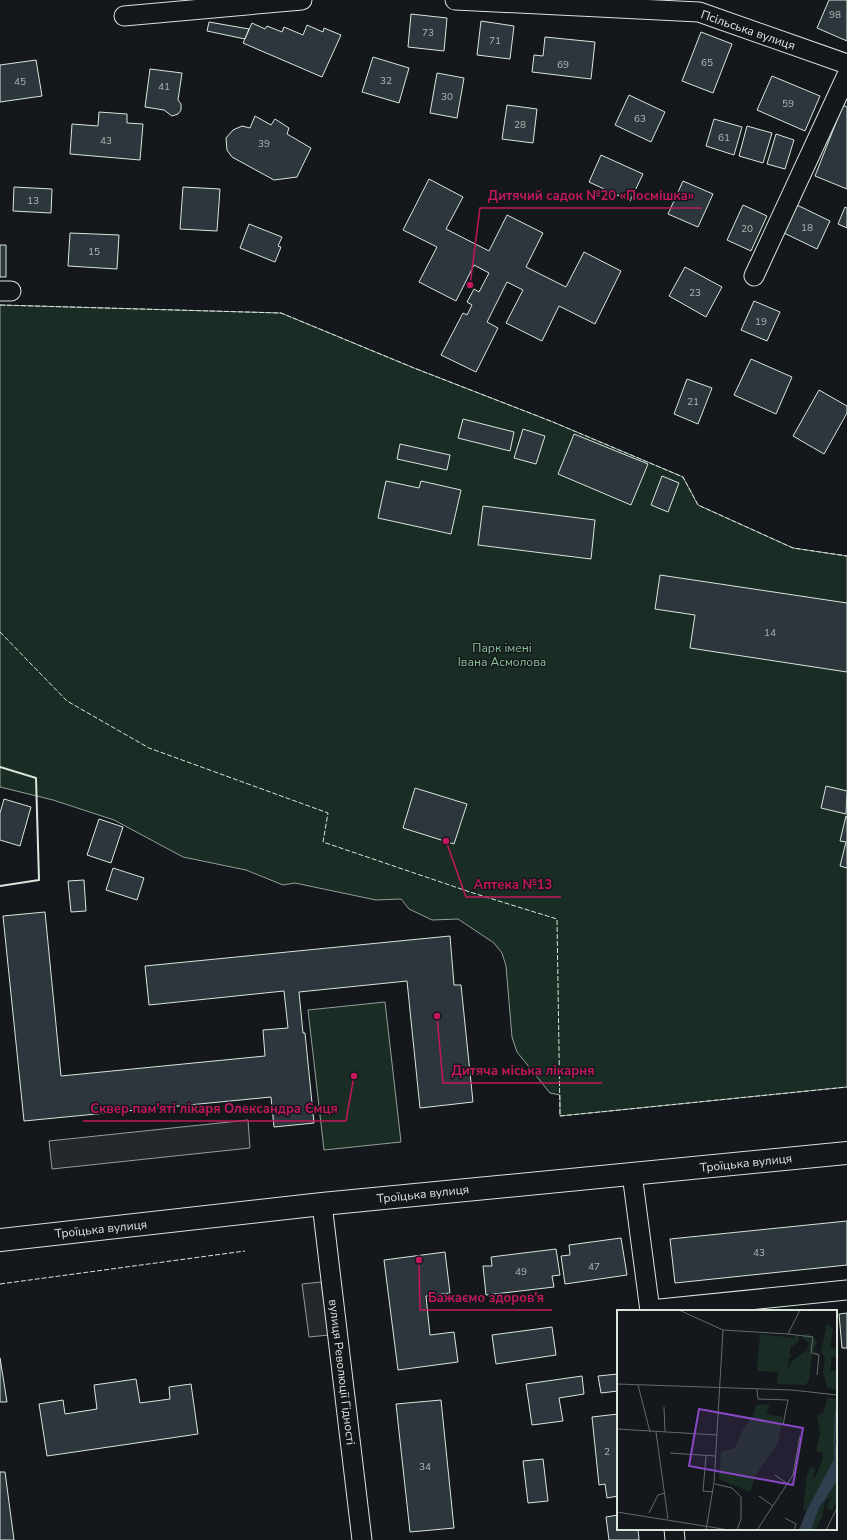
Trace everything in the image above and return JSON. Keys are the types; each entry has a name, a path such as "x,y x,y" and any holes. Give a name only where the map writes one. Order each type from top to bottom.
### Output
{"main road":[{"name":"Троїцька вулиця","path":"0,1240 322,1204 847,1153"}],"street":[{"path":"124,16 302,0"},
{"name":"Псільська вулиця","path":"456,0 699,12 847,64"},
{"path":"754,276 847,75"},
{"path":"632,1174 650,1310 847,1290"},
{"name":"вулиця Революції Гідності","path":"322,1204 362,1540"},
{"path":"674,1530 675,1540"}],"green space":[{"name":"Парк імені Івана Асмолова","path":"0,305 281,313 414,368 553,422 683,477 698,505 793,548 847,556 847,1087 560,1116 560,1095 550,1093 517,1052 512,1037 506,966 502,953 494,943 458,919 432,920 409,909 401,899 376,900 295,883 283,885 246,870 183,857 114,820 53,800 0,787"},
{"path":"385,1002 401,1142 324,1150 308,1010"}],"shaded area":[{"path":"248,1120 250,1148 52,1169 49,1141"},
{"path":"321,1282 329,1335 309,1337 302,1284"}],"building":[{"path":"829,0 847,0 847,41 817,28"},
{"path":"411,14 447,18 444,51 408,47"},
{"path":"481,21 514,26 510,59 477,55"},
{"path":"209,22 249,29 245,39 207,31"},
{"path":"252,23 265,29 267,26 282,32 284,27 303,35 307,25 323,32 324,28 341,35 322,77 243,43"},
{"path":"701,32 732,44 713,93 682,81"},
{"path":"545,37 595,42 591,79 532,72 534,55 543,56"},
{"path":"373,57 409,68 399,103 362,92"},
{"path":"36,60 42,96 0,102 0,65"},
{"path":"150,69 182,73 178,100 181,104 181,110 178,114 172,116 164,110 145,107"},
{"path":"437,73 464,78 457,118 430,113"},
{"path":"772,76 820,96 805,131 757,110"},
{"path":"629,95 665,112 651,142 615,125"},
{"path":"507,105 537,109 533,143 502,139"},
{"path":"843,105 847,107 847,189 815,176"},
{"path":"99,112 127,114 127,123 143,124 140,160 70,154 72,124 98,126"},
{"path":"255,116 271,125 275,119 289,128 287,134 311,148 297,177 274,180 232,157 227,150 226,138 233,130 242,126 250,128"},
{"path":"714,119 742,127 734,155 706,146"},
{"path":"747,126 772,133 763,163 739,156"},
{"path":"776,134 794,140 785,169 767,164"},
{"path":"601,155 643,174 630,201 589,182"},
{"path":"429,179 463,197 446,229 489,251 507,215 543,233 526,267 566,287 584,252 621,271 595,324 559,306 542,341 506,323 523,290 507,282 487,322 498,328 476,372 441,355 463,313 467,315 472,305 467,302 474,289 479,292 489,273 474,265 456,301 419,282 437,247 403,230"},
{"path":"683,181 713,194 698,227 668,214"},
{"path":"14,187 52,189 51,213 13,211"},
{"path":"183,187 220,189 217,231 180,229"},
{"path":"743,205 767,216 751,251 727,240"},
{"path":"797,205 830,221 817,249 784,233"},
{"path":"845,207 847,208 847,228 838,224"},
{"path":"249,224 282,237 278,246 281,247 275,262 240,248"},
{"path":"70,233 119,235 117,269 68,266"},
{"path":"0,245 6,245 6,277 0,277"},
{"path":"685,267 722,287 706,317 669,296"},
{"path":"754,301 780,312 767,341 741,330"},
{"path":"751,359 792,377 776,414 734,395"},
{"path":"687,379 712,388 698,424 674,414"},
{"path":"819,390 847,406 847,413 824,454 793,436"},
{"path":"463,419 514,432 510,451 458,438"},
{"path":"523,429 545,436 536,464 514,458"},
{"path":"574,434 648,464 631,505 558,474"},
{"path":"400,444 450,455 447,470 397,459"},
{"path":"662,476 679,483 668,512 651,505"},
{"path":"386,481 419,488 421,481 461,490 451,534 378,518"},
{"path":"483,506 595,520 591,559 478,545"},
{"path":"660,575 847,603 847,672 690,648 695,615 655,609"},
{"path":"826,786 847,791 846,814 821,808"},
{"path":"415,788 467,804 454,844 403,828"},
{"path":"4,799 31,807 20,846 0,840 0,813"},
{"path":"846,816 847,868 840,866 846,842 840,841"},
{"path":"99,819 123,827 111,863 87,855"},
{"path":"113,868 144,878 137,900 106,890"},
{"path":"84,880 86,911 71,912 68,881"},
{"path":"45,912 61,1076 265,1056 263,1030 288,1028 284,991 149,1005 145,966 450,936 454,985 461,985 473,1102 420,1108 407,981 299,992 303,1033 305,1033 314,1123 274,1127 271,1097 24,1121 3,916"},
{"path":"847,1221 847,1265 675,1283 670,1239"},
{"path":"621,1238 627,1275 565,1284 561,1256 570,1255 569,1245"},
{"path":"556,1249 560,1275 552,1276 554,1287 486,1295 483,1266 492,1266 491,1257"},
{"path":"445,1252 450,1293 426,1296 430,1335 454,1332 458,1362 398,1370 384,1260"},
{"path":"847,1313 847,1348 842,1348 839,1314"},
{"path":"552,1327 556,1355 496,1364 492,1335"},
{"path":"0,1358 7,1402 0,1402"},
{"path":"617,1374 617,1391 601,1393 598,1376"},
{"path":"582,1376 584,1394 559,1398 563,1421 532,1425 526,1384"},
{"path":"136,1379 140,1403 170,1399 169,1387 191,1384 198,1434 47,1456 39,1404 63,1400 65,1414 97,1409 94,1385"},
{"path":"441,1400 454,1528 410,1532 396,1404"},
{"path":"617,1414 617,1496 607,1498 605,1484 599,1485 592,1417"},
{"path":"543,1459 548,1501 528,1503 523,1461"},
{"path":"0,1472 5,1472 14,1540 0,1540"},
{"path":"617,1515 617,1530 638,1530 639,1540 609,1540 606,1517"}],"fence":[{"path":"0,305 281,313 414,368 553,422 683,477 698,505 793,548 847,556"},
{"path":"0,632 67,701 149,748 328,813 323,842 473,893 557,919 560,1116 847,1087"},
{"path":"0,1284 245,1251"}],"wall":[{"path":"0,767 36,778 39,880 0,886"}],"place":[{"name":"Дитячий садок №20 «Посмішка»","path":"470,285"},
{"name":"Аптека №13","path":"446,841"},
{"name":"Дитяча міська лікарня","path":"437,1016"},
{"name":"Сквер пам'яті лікаря Олександра Ємця","path":"354,1076"},
{"name":"Бажаємо здоров'я","path":"419,1260"}]}
